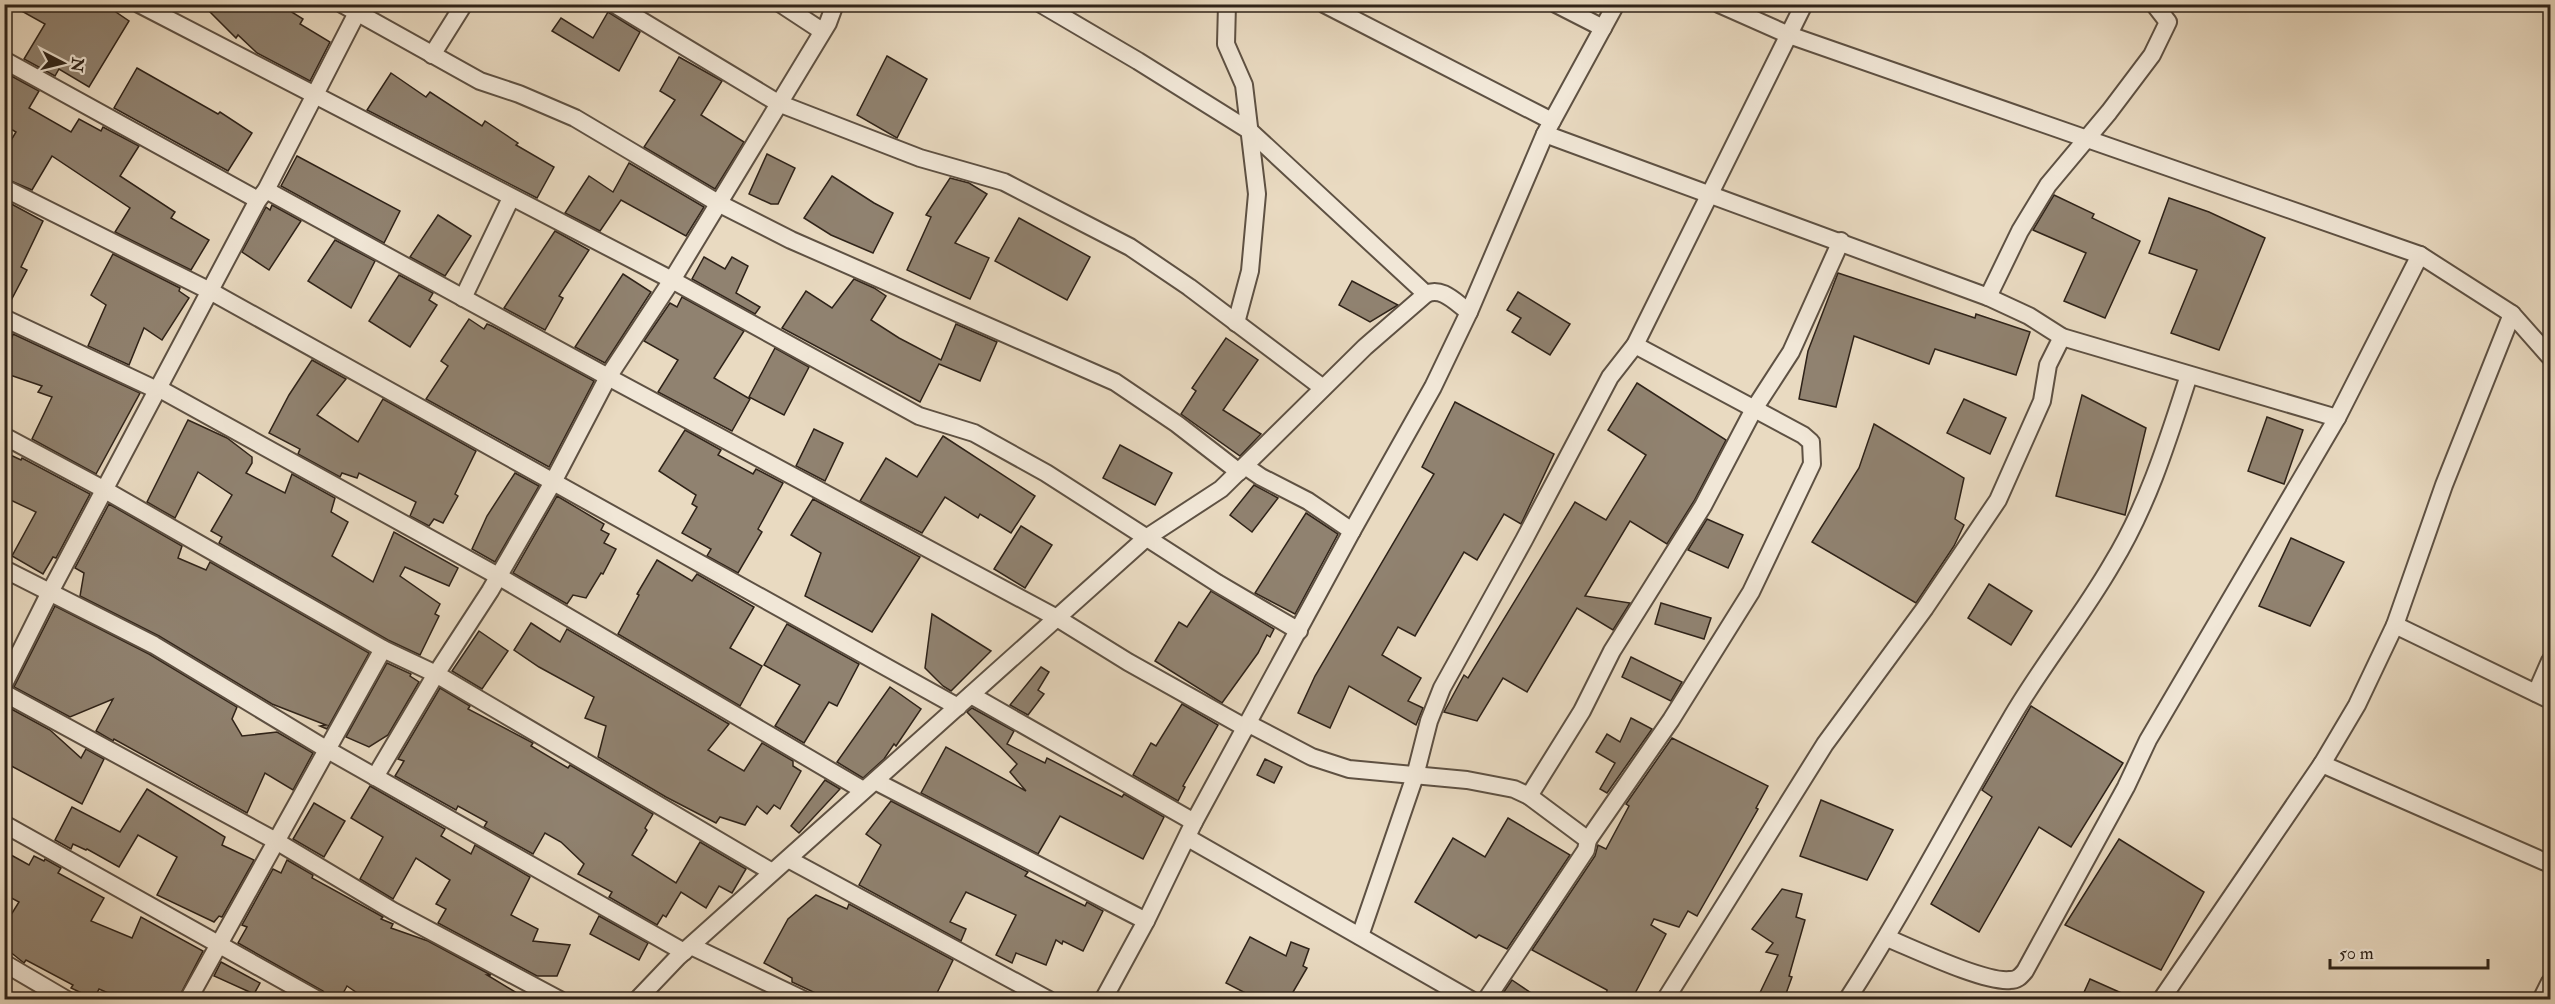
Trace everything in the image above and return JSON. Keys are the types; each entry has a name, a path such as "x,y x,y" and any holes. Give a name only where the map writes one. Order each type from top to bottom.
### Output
{"street":[{"path":"139,4 672,280 919,416 974,433 1047,472 1146,538 1299,631"},
{"path":"342,4 359,9 432,55 480,81 519,94 574,118 718,203 791,240 1115,382 1242,469 1308,501 1352,531"},
{"path":"432,55 464,4"},
{"path":"614,4 778,103 920,158 1004,182 1130,247 1323,388"},
{"path":"781,4 822,30"},
{"path":"375,777 553,482 608,378 672,280 822,30 835,4"},
{"path":"1041,4 1250,131 1426,294"},
{"path":"1227,4 1226,44 1244,85 1257,194 1250,271 1236,323"},
{"path":"1324,4 1549,128 1710,196 1840,241 1988,297 2029,316 2062,337 2337,418"},
{"path":"1556,4 1603,28"},
{"path":"1107,998 1191,830 1352,531 1433,387 1469,312 1549,128 1616,4"},
{"path":"1719,4 1790,35 2420,255 2512,314 2550,357"},
{"path":"1360,936 1415,777 1430,721 1442,688 1610,377 1635,345 1804,4"},
{"path":"1988,297 2027,219 2048,185 2151,55 2168,22 2154,4"},
{"path":"4,684 49,594 359,9"},
{"path":"4,60 463,298 1057,618 1248,726 1312,757 1348,769 1467,780 1514,789 1529,796 1588,840"},
{"path":"4,188 210,291 958,707"},
{"path":"463,298 512,198"},
{"path":"1529,796 1582,711 1612,651 1703,506 1754,409 1791,352 1840,241"},
{"path":"1887,938 1988,978 2007,981 2018,979 2025,971 2126,787 2148,741 2337,418 2420,255"},
{"path":"637,999 687,949 772,872 1146,538 1221,489 1365,347 1426,294 1433,290 1441,292 1469,312"},
{"path":"2161,999 2322,764 2356,705 2395,625 2444,485 2512,314"},
{"path":"4,318 158,389 498,576 869,786 1146,921"},
{"path":"1665,999 1825,744 1924,608 1998,500 2042,401 2048,365 2062,337"},
{"path":"1486,999 1586,850 1588,840 1671,720 1751,592 1812,464 1811,442 1803,435 1635,345"},
{"path":"1847,999 1887,938 2010,719 2112,564 2129,534 2163,459 2189,375"},
{"path":"4,436 105,490 382,649 436,674 772,872"},
{"path":"4,569 49,594 153,645 375,777 687,949 804,999"},
{"path":"2395,625 2543,696 2550,661"},
{"path":"188,999 382,649"},
{"path":"4,693 276,841 393,911 560,999"},
{"path":"971,695 1360,936 1465,998"},
{"path":"2322,764 2550,864"},
{"path":"4,824 318,999"},
{"path":"788,859 1049,999"},
{"path":"4,963 67,999"},
{"path":"2541,999 2550,982"}],"building":[{"path":"9,4 104,4 129,21 89,87 59,69 55,76 24,59 45,24"},
{"path":"202,4 279,4 303,19 300,24 330,42 310,81 257,53 238,35 236,38"},
{"path":"608,12 640,32 619,71 552,31 561,18 593,38"},
{"path":"887,56 927,79 897,138 857,115"},
{"path":"679,57 722,81 701,115 744,142 715,189 644,147 675,100 660,91"},
{"path":"137,68 218,114 220,112 252,133 228,171 114,108"},
{"path":"4,72 39,91 29,108 71,132 79,119 101,131 103,127 139,146 120,176 175,212 171,218 209,240 191,270 115,232 130,208 52,156 32,190 4,178 4,152 16,132 4,125"},
{"path":"391,73 426,97 430,92 482,126 485,121 518,143 516,145 554,167 537,198 367,110"},
{"path":"767,154 795,168 778,204 771,204 749,194"},
{"path":"297,156 400,211 384,243 281,186"},
{"path":"629,163 704,207 686,236 621,200 600,231 565,213 589,176 613,192"},
{"path":"832,176 893,213 873,253 831,235 804,218"},
{"path":"950,178 969,183 987,194 955,243 989,258 970,299 907,270 931,217 926,215"},
{"path":"2054,195 2094,214 2092,218 2140,241 2105,318 2064,301 2086,253 2033,230"},
{"path":"2169,198 2209,212 2265,238 2219,350 2171,333 2197,270 2149,253"},
{"path":"4,200 43,221 21,267 27,270 7,308 4,308"},
{"path":"272,205 301,221 269,270 242,252 266,207 270,210"},
{"path":"438,215 471,236 445,276 410,257"},
{"path":"1019,218 1090,257 1067,300 995,261"},
{"path":"555,231 589,250 559,296 563,298 545,330 504,308"},
{"path":"335,240 375,261 351,308 308,281"},
{"path":"113,254 180,288 179,291 189,298 162,340 144,328 129,365 88,346 106,305 91,295"},
{"path":"704,257 725,269 732,257 748,266 736,293 760,307 755,314 692,279"},
{"path":"1838,273 1975,318 1976,314 2030,332 2016,375 1935,349 1929,364 1854,336 1836,407 1799,399 1808,351"},
{"path":"623,274 651,292 605,363 575,347"},
{"path":"399,275 433,293 429,300 437,305 410,347 369,321"},
{"path":"854,279 886,296 871,320 941,360 956,324 997,342 980,381 939,364 920,402 782,328 806,291 832,308"},
{"path":"1352,281 1398,305 1370,322 1339,305"},
{"path":"1518,292 1570,324 1550,355 1512,332 1521,318 1507,310"},
{"path":"682,297 744,331 714,378 750,399 732,431 658,392 678,360 644,341 670,303 677,307"},
{"path":"469,319 484,329 487,324 492,326 594,381 549,467 426,399 448,366 441,361"},
{"path":"13,334 140,393 96,474 32,439 52,397 38,392 42,386 4,373"},
{"path":"1226,338 1258,360 1223,410 1261,434 1240,456 1181,414 1196,391 1192,388"},
{"path":"775,348 809,367 784,415 749,397"},
{"path":"312,360 346,379 317,415 358,442 383,399 476,451 455,494 458,496 443,523 434,519 429,526 410,516 416,502 359,473 357,478 342,473 340,477 298,454 300,449 269,433 289,395"},
{"path":"1637,383 1726,440 1694,501 1667,544 1630,521 1585,596 1630,603 1613,630 1577,608 1527,692 1503,678 1477,721 1444,712 1464,675 1468,678 1575,502 1606,520 1646,455 1608,430"},
{"path":"2082,395 2146,428 2125,515 2056,496"},
{"path":"1964,399 2006,418 1990,454 1947,433"},
{"path":"1455,402 1554,454 1521,524 1504,514 1477,560 1464,552 1415,636 1398,627 1382,655 1421,678 1408,701 1423,708 1416,725 1349,686 1330,728 1298,713 1315,676 1434,474 1422,467"},
{"path":"2267,417 2303,430 2284,484 2248,471"},
{"path":"188,420 227,438 252,457 252,463 246,473 285,493 292,474 335,498 331,512 348,522 332,556 373,582 394,532 458,568 449,586 405,567 400,576 440,604 435,614 439,616 420,655 388,640 219,543 222,537 211,531 232,495 198,472 175,518 147,502"},
{"path":"1874,424 1964,478 1955,519 1964,525 1954,546 1916,603 1812,542 1859,468"},
{"path":"814,429 843,443 825,481 796,466"},
{"path":"685,430 721,450 718,455 753,474 756,469 783,483 758,529 762,532 738,573 707,556 711,549 682,533 697,507 692,504 696,495 659,471"},
{"path":"943,436 1035,496 1011,533 980,514 978,518 945,497 922,533 860,501 886,458 917,477"},
{"path":"1120,445 1172,473 1155,505 1103,478"},
{"path":"4,452 21,460 22,458 90,494 56,558 53,557 43,574 12,556 36,512 4,497"},
{"path":"515,473 539,486 495,562 472,549 487,516"},
{"path":"1254,485 1278,498 1252,532 1230,515"},
{"path":"557,496 604,524 601,530 609,534 604,543 616,549 603,574 601,573 586,598 573,595 567,604 513,573"},
{"path":"813,499 920,557 872,632 805,596 821,553 791,535"},
{"path":"109,504 182,546 178,558 206,570 210,562 369,653 327,729 320,726 326,725 272,704 159,636 80,596 84,573 75,568"},
{"path":"1306,513 1338,534 1295,614 1255,593"},
{"path":"1707,519 1743,535 1728,568 1688,550"},
{"path":"1021,526 1052,545 1025,588 994,569"},
{"path":"2291,538 2344,562 2310,626 2259,606"},
{"path":"657,560 692,581 697,574 754,607 730,648 762,666 740,706 618,634 639,595 637,594"},
{"path":"1989,584 2032,611 2011,645 1968,618"},
{"path":"1211,591 1274,629 1270,637 1267,635 1258,653 1222,703 1155,661 1179,622 1187,627"},
{"path":"1661,603 1711,618 1704,639 1655,624"},
{"path":"55,606 149,654 237,707 232,719 242,736 277,732 313,753 293,790 265,773 247,813 96,731 113,699 70,717 14,687"},
{"path":"932,614 991,651 951,691 925,668"},
{"path":"531,623 560,642 567,629 729,724 708,750 744,771 762,743 793,761 793,766 801,771 780,809 774,805 767,814 757,806 745,825 720,817 716,823 598,757 606,726 585,718 594,697 539,667 514,650"},
{"path":"787,624 859,664 837,706 829,702 804,743 775,726 800,685 764,665"},
{"path":"479,631 508,651 482,689 452,671"},
{"path":"1631,657 1682,682 1671,701 1622,677"},
{"path":"387,663 411,674 410,676 419,682 388,735 369,747 346,737"},
{"path":"1041,667 1049,672 1038,690 1044,694 1028,715 1010,705"},
{"path":"890,687 921,709 896,746 894,744 884,759 863,778 837,762"},
{"path":"440,688 470,706 468,709 533,743 531,746 568,768 570,765 653,814 645,828 647,830 632,855 676,883 700,842 746,869 732,893 719,886 706,908 681,892 666,917 663,915 657,925 609,897 612,892 578,874 584,864 561,842 545,833 533,854 484,827 487,822 458,806 456,810 395,776 404,761 398,759"},
{"path":"1182,704 1218,725 1183,786 1185,787 1178,801 1133,775 1151,743 1156,746"},
{"path":"4,705 50,730 81,758 86,749 104,759 82,804 4,762"},
{"path":"2031,706 2123,763 2071,847 2039,827 1979,932 1931,904 1992,797 1982,790"},
{"path":"972,708 1014,731 1007,744 1045,763 1047,758 1122,797 1124,794 1164,817 1143,859 1060,816 1038,854 921,793 946,747 1026,791 1010,772 1017,764 967,712"},
{"path":"1631,718 1652,729 1607,793 1600,789 1615,763 1596,752 1607,734 1620,742"},
{"path":"1672,738 1768,786 1756,808 1758,809 1697,916 1688,911 1679,927 1654,919 1651,925 1666,934 1632,999 1606,999 1607,990 1532,950 1595,856 1598,845 1606,849 1629,806 1626,804"},
{"path":"1265,759 1282,767 1274,783 1257,775"},
{"path":"825,780 840,789 799,833 791,826"},
{"path":"370,786 445,829 441,836 471,854 475,845 530,877 511,915 538,929 533,941 570,945 557,976 537,976 438,923 446,909 436,904 450,880 416,858 393,899 360,879 383,837 351,818"},
{"path":"147,789 225,837 222,845 254,860 222,917 219,916 214,922 157,895 177,857 138,835 119,867 87,849 73,844 71,849 55,840 72,807 120,832"},
{"path":"1821,800 1893,830 1867,880 1800,856"},
{"path":"891,801 1028,872 1025,876 1085,906 1087,902 1103,911 1083,951 1056,940 1046,965 1016,953 1012,963 996,955 1016,915 966,892 950,922 966,929 961,941 859,885 881,845 866,834"},
{"path":"314,803 345,821 324,857 293,839"},
{"path":"1508,818 1570,855 1507,949 1479,935 1476,938 1415,902 1453,838 1485,857"},
{"path":"2119,839 2204,892 2161,970 2065,925"},
{"path":"11,855 29,865 34,856 44,861 45,859 61,868 58,873 104,898 91,921 132,938 141,917 203,951 178,999 122,999 99,989 94,999 71,988 73,985 26,960 24,963 4,947 4,926 19,902 4,894 4,867"},
{"path":"287,860 313,875 312,878 383,917 381,919 393,924 391,928 428,941 491,975 487,975 527,999 431,999 421,993 417,999 397,999 384,993 381,999 366,999 347,986 340,999 328,999 323,991 238,943 247,927 242,925 273,869 281,873"},
{"path":"1782,889 1802,894 1796,917 1805,920 1789,976 1792,977 1784,999 1757,999 1778,955 1766,952 1773,943 1752,929"},
{"path":"816,895 847,909 849,904 953,960 934,999 828,999 792,982 792,978 764,963 788,919"},
{"path":"599,916 648,943 639,960 590,934"},
{"path":"1250,937 1286,956 1291,942 1309,949 1303,966 1307,968 1289,999 1257,999 1226,983"},
{"path":"221,962 260,983 254,994 214,976"},
{"path":"2090,979 2135,999 2081,999"},
{"path":"1512,980 1540,999 1499,999"}]}
